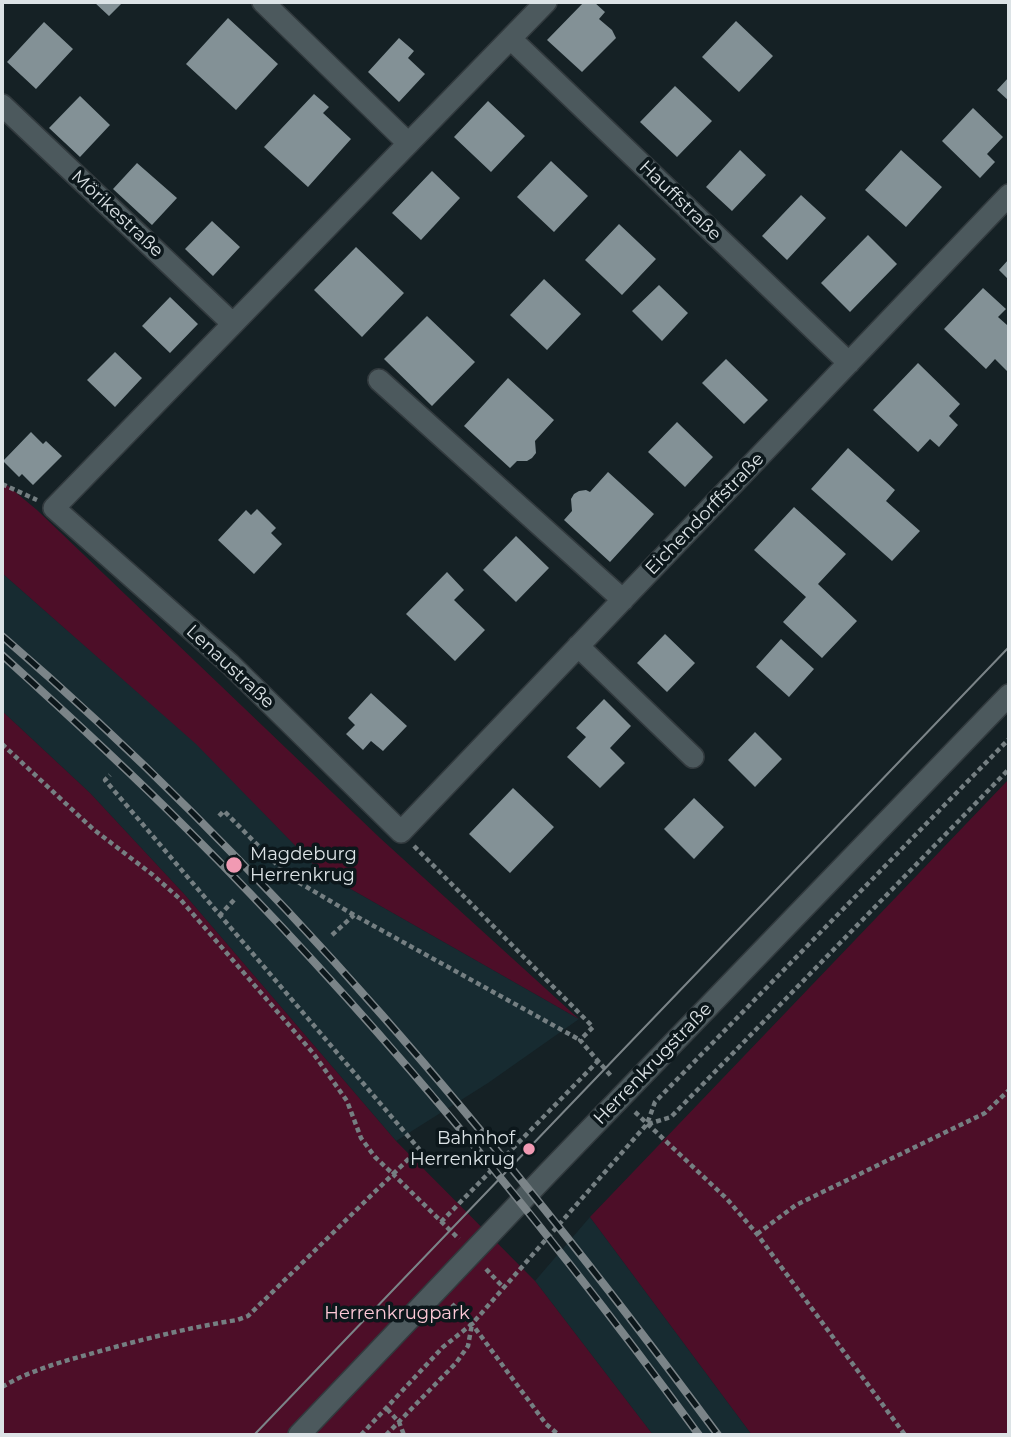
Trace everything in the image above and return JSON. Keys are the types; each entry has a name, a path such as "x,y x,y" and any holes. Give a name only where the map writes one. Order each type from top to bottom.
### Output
{"street":[{"path":"263,2 408,143"},
{"path":"54,508 546,2"},
{"name":"Hauffstraße","path":"511,39 849,363"},
{"name":"Mörikestraße","path":"2,105 232,323"},
{"name":"Eichendorffstraße","path":"401,832 1009,195"},
{"path":"379,380 623,600"},
{"name":"Lenaustraße","path":"54,508 230,664 401,832"},
{"path":"578,646 693,757"},
{"name":"Herrenkrugstraße","path":"299,1435 1009,695"}],"path":[{"path":"2,484 54,508"},
{"name":"Herrenkrugstraße","path":"361,1435 443,1347 472,1324 647,1124 655,1102 1009,739"},
{"path":"2,744 93,829 180,899 313,1053 347,1101 361,1138 375,1157 441,1222 599,1060 580,1040 288,876 225,811 219,816"},
{"name":"Herrenkrugstraße","path":"647,1124 671,1117 1009,769"},
{"path":"2,1387 55,1363 248,1316 419,1149 105,780 110,775"},
{"path":"401,832 593,1027 580,1040"},
{"path":"219,916 234,900"},
{"path":"332,935 354,915"},
{"path":"757,1234 796,1205 985,1113 1009,1090"},
{"path":"621,1097 727,1199 757,1234 905,1435"},
{"path":"472,1324 546,1424 559,1435"},
{"name":"Herrenkrugstraße","path":"386,1435 456,1363 468,1346 472,1324"},
{"path":"387,1409 399,1422 404,1435"}],"shaded area":[{"path":"2,573 197,744 321,872 579,1019 488,1083 396,1141 185,895 90,793 2,711"},
{"path":"590,1217 752,1435 653,1435 535,1281"}],"green space":[{"path":"2,481 37,510 380,838 579,1019 321,872 196,744 2,573"},
{"name":"Herrenkrugpark","path":"2,711 90,793 185,895 396,1141 535,1281 653,1435 2,1435"},
{"path":"1009,779 1009,1435 752,1435 590,1217"}],"building":[{"path":"94,2 123,2 109,16"},
{"path":"584,2 594,2 605,12 599,19 612,30 616,38 582,72 547,40"},
{"path":"228,18 278,64 236,110 186,64"},
{"path":"736,21 773,56 739,92 702,57"},
{"path":"44,22 73,49 36,89 7,62"},
{"path":"399,38 414,51 408,58 425,74 399,102 368,72"},
{"path":"1009,77 1009,101 997,90"},
{"path":"675,86 712,121 677,157 640,122"},
{"path":"314,94 329,107 323,113 351,139 308,187 264,147"},
{"path":"80,96 110,125 80,157 49,128"},
{"path":"488,101 525,136 491,172 454,137"},
{"path":"973,108 1003,137 987,154 995,162 980,178 942,141"},
{"path":"740,150 766,175 732,211 706,187"},
{"path":"901,150 942,187 906,227 865,190"},
{"path":"551,161 588,196 554,232 517,197"},
{"path":"137,163 177,198 152,225 113,189"},
{"path":"432,171 460,198 421,240 392,213"},
{"path":"801,195 826,218 787,260 762,236"},
{"path":"212,221 240,247 213,276 185,249"},
{"path":"619,224 656,259 622,295 585,260"},
{"path":"868,235 897,264 850,312 821,283"},
{"path":"356,247 404,293 362,337 314,290"},
{"path":"1009,259 1009,280 999,270"},
{"path":"544,279 581,314 547,350 510,315"},
{"path":"659,285 688,313 662,341 632,311"},
{"path":"983,288 1006,309 998,317 1007,325 1009,322 1009,373 995,359 986,369 944,329"},
{"path":"170,297 198,324 170,353 142,326"},
{"path":"427,316 475,362 432,406 384,359"},
{"path":"115,352 142,378 115,407 87,380"},
{"path":"726,359 768,400 744,424 702,383"},
{"path":"918,363 960,404 949,416 958,425 939,447 930,439 918,452 873,410"},
{"path":"508,378 554,420 535,441 536,453 532,458 517,461 510,468 464,426"},
{"path":"677,422 713,457 685,487 648,452"},
{"path":"31,432 43,444 46,441 62,456 33,485 22,474 19,477 3,461"},
{"path":"848,448 895,490 886,501 920,531 892,561 811,489"},
{"path":"608,472 654,514 610,562 564,520 572,511 571,499 574,494 586,490 590,492"},
{"path":"794,507 846,554 818,584 857,621 822,658 783,622 806,597 754,550"},
{"path":"257,509 276,528 271,533 282,544 254,574 218,540 246,510 251,515"},
{"path":"516,536 549,568 516,602 483,570"},
{"path":"447,572 464,590 454,600 485,630 455,661 406,614"},
{"path":"665,634 695,663 667,692 637,663"},
{"path":"781,639 814,669 789,697 756,667"},
{"path":"371,693 407,726 383,751 371,741 363,750 346,734 355,725 348,718"},
{"path":"604,699 631,726 610,748 625,763 600,788 567,757 586,737 576,728"},
{"path":"755,732 782,759 755,787 728,760"},
{"path":"513,788 554,827 510,873 469,834"},
{"path":"694,798 724,827 694,859 664,829"}],"tram line":[{"path":"254,1435 1009,647"}],"railway":[{"path":"2,636 102,726 199,819 382,1015 470,1117 555,1222 718,1435"},
{"path":"2,655 164,807 324,973 455,1122 518,1199 699,1435"}],"place":[{"name":"Magdeburg Herrenkrug","path":"234,865"},
{"name":"Bahnhof Herrenkrug","path":"529,1149"}]}
